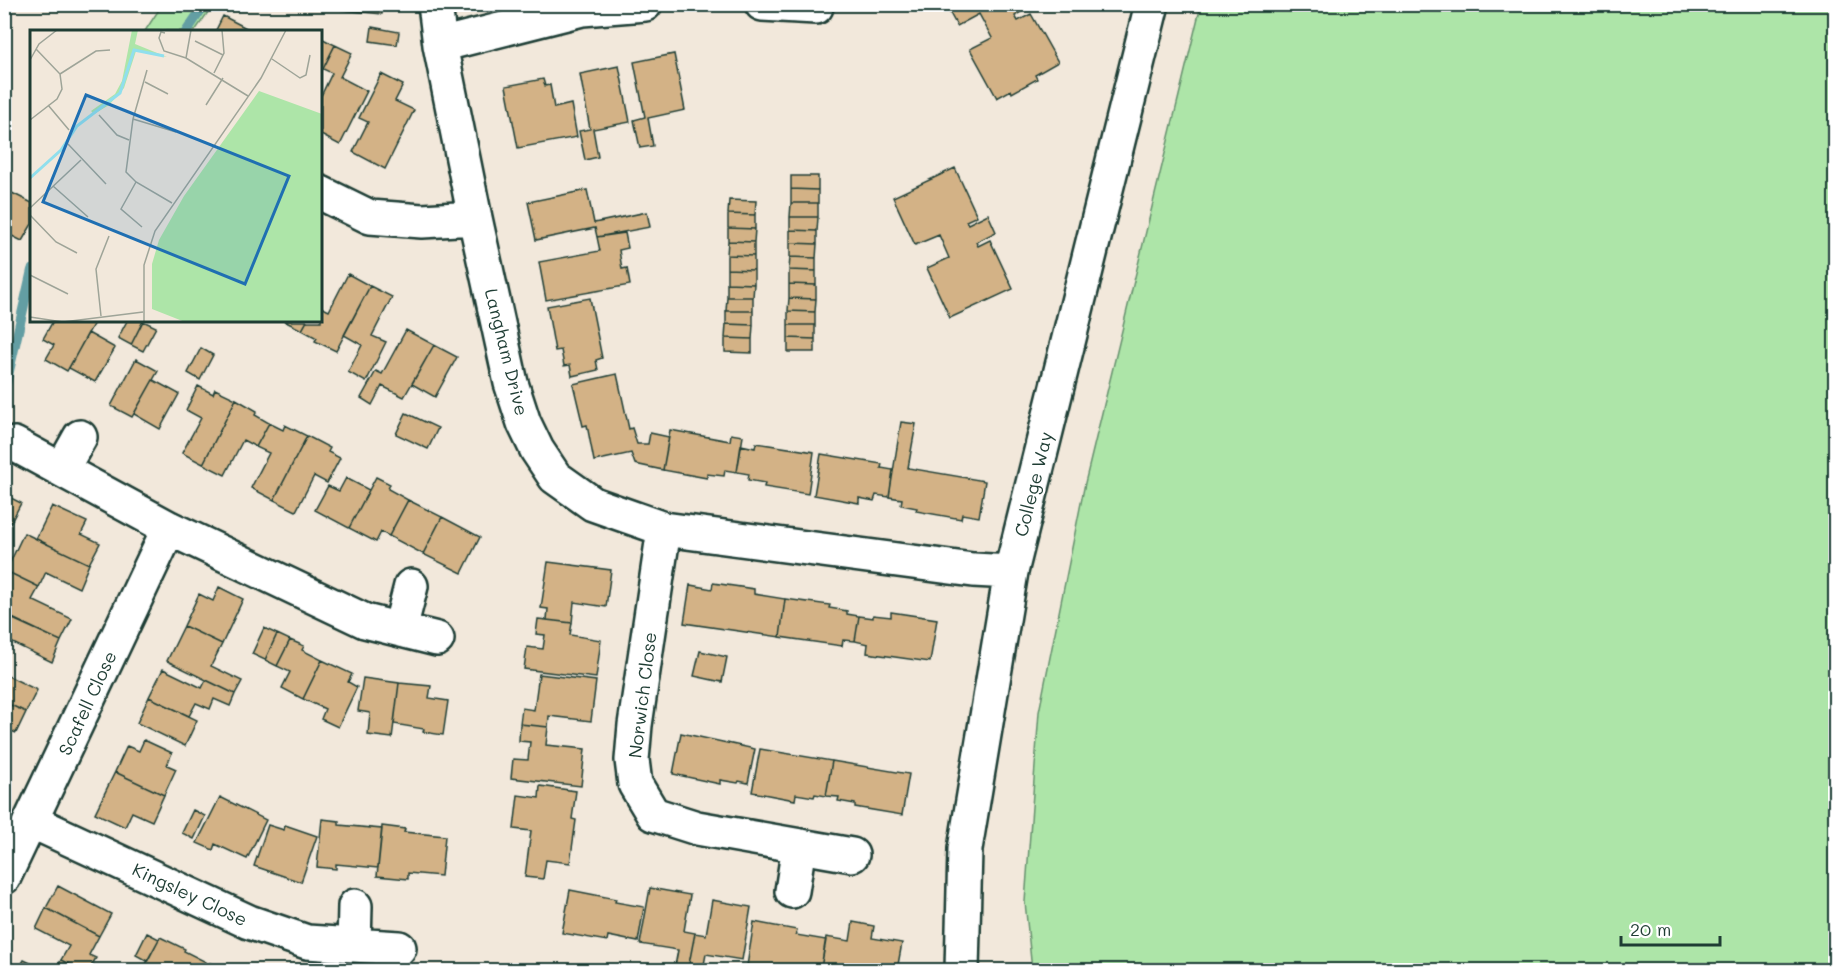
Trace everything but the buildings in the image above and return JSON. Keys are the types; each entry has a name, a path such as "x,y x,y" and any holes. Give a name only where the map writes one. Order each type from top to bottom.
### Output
{"street":[{"name":"Langham Drive","path":"435,4 440,45 511,383 524,423 537,450 555,477 593,504 664,530 962,569 1011,572"},
{"path":"440,45 582,9 645,4"},
{"path":"762,4 816,7"},
{"name":"College Way","path":"962,970 965,849 1011,572 1152,4"},
{"path":"322,193 370,217 422,221 475,218"},
{"path":"62,469 80,437"},
{"path":"15,444 169,528 365,621 437,639"},
{"name":"Scafell Close","path":"4,877 169,528"},
{"name":"Norwich Close","path":"664,530 635,725 632,760 635,784 653,814 697,828 852,855"},
{"path":"400,629 411,586"},
{"name":"Kingsley Close","path":"31,821 249,922 306,942 399,948"},
{"path":"792,891 799,846"},
{"path":"354,945 356,906"}],"green space":[{"path":"162,4 213,5 196,30 146,30"},
{"path":"1201,5 1835,5 1835,970 1032,970 1025,902 1039,712 1085,483"}],"waterway":[{"path":"187,30 205,4"},
{"path":"4,393 30,279"}]}
